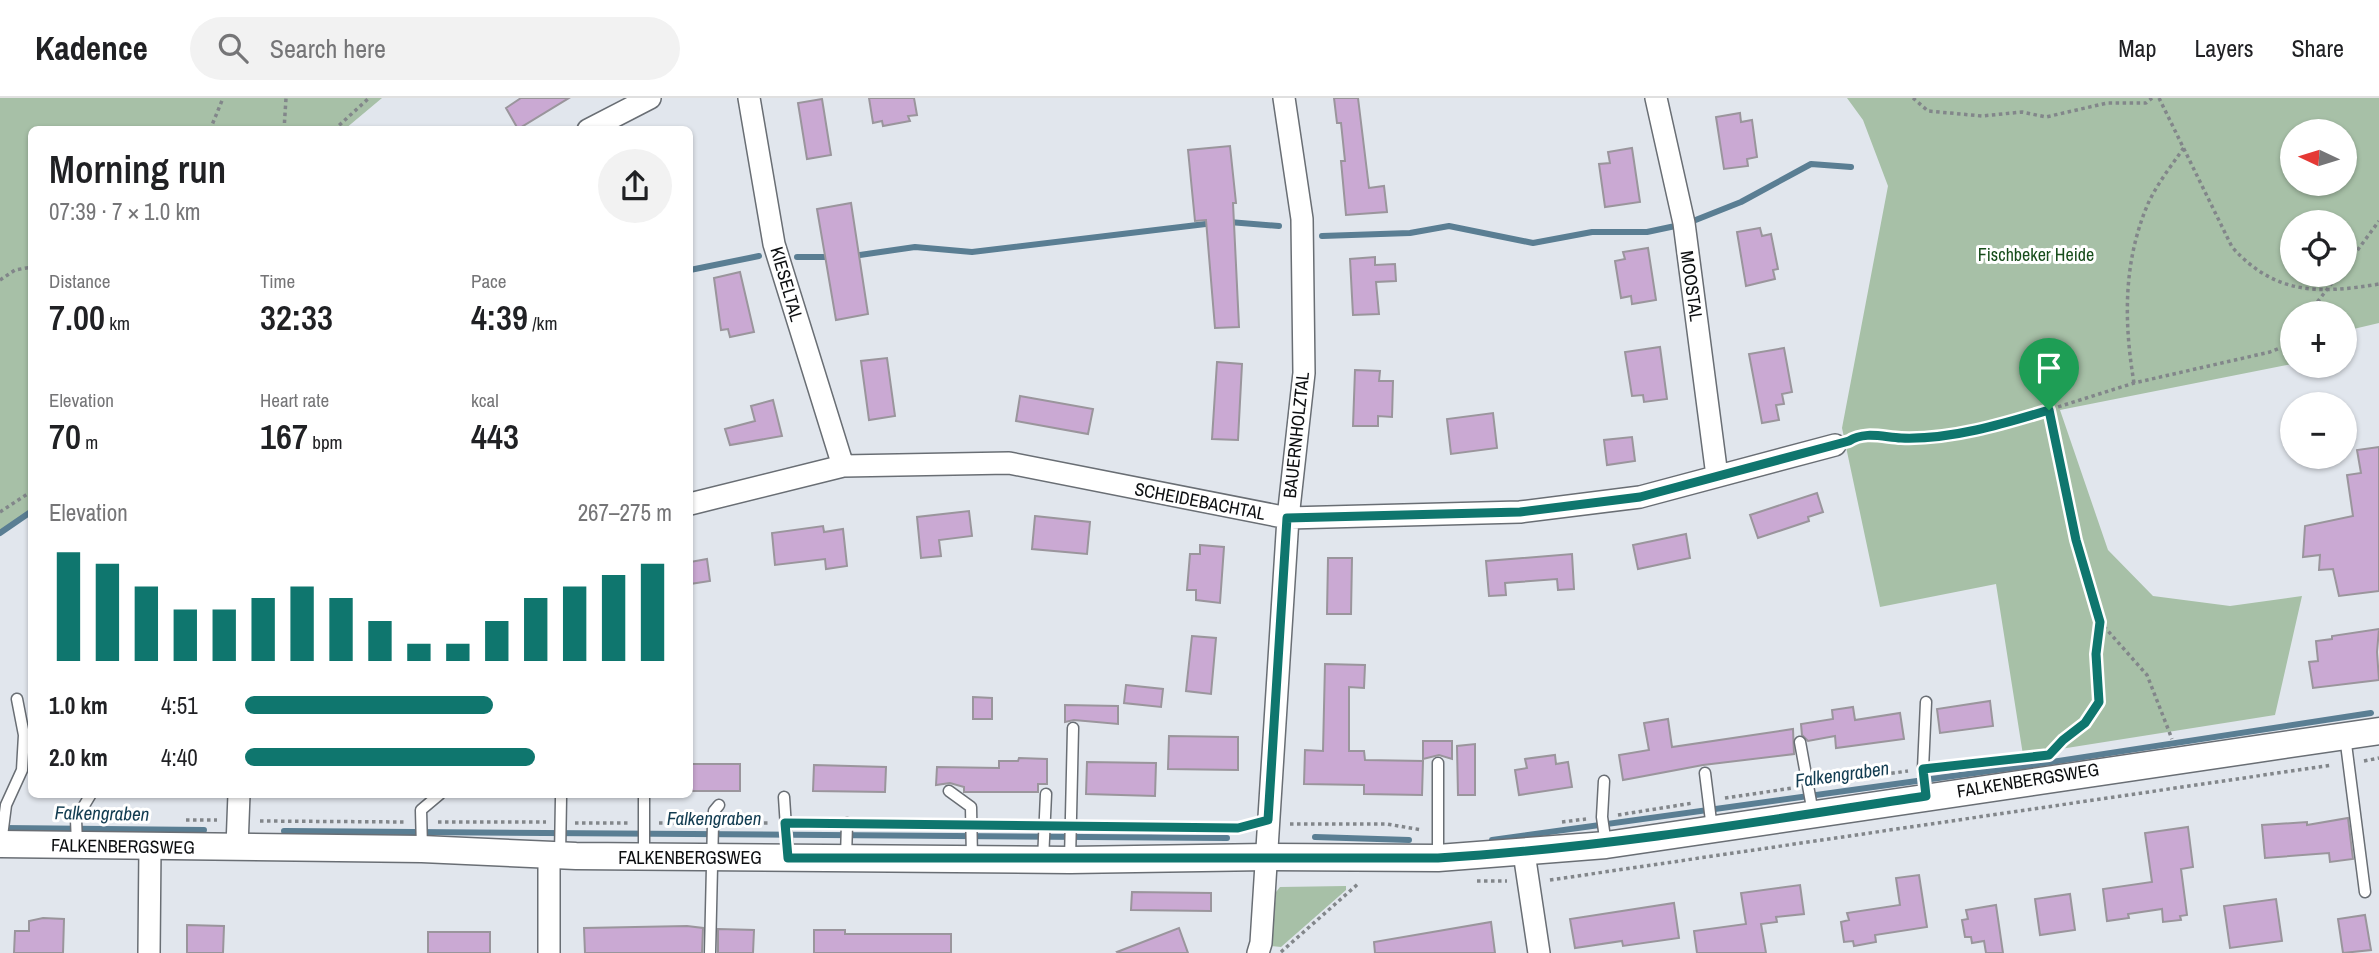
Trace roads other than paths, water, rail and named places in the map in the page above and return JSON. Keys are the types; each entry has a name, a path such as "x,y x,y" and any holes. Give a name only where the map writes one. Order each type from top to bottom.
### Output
{"street":[{"path":"596,126 650,98"},
{"name":"KIESELTAL","path":"750,98 774,244 844,466"},
{"name":"BAUERNHOLZTAL","path":"1258,953 1267,857 1287,518 1304,373 1302,219 1284,98"},
{"name":"MOOSTAL","path":"1656,98 1684,223 1717,476"},
{"name":"SCHEIDEBACHTAL","path":"693,503 844,466 1009,463 1287,518 1520,512 1640,497 1835,445"},
{"name":"FALKENBERGSWEG","path":"2,837 76,835 150,846 237,847 422,833 556,850 644,848 713,837 788,849 847,838 972,850 1043,839 1070,851 1267,857 1376,858 1438,845 1524,853 1604,829 1811,798 1924,782 2379,731"},
{"path":"237,847 239,798"},
{"path":"149,953 150,846"},
{"path":"548,953 556,850"},
{"path":"1524,853 1539,953"}],"lane":[{"path":"2,837 6,806 22,770 24,734 17,699"},
{"path":"1924,782 1926,702"},
{"path":"1070,851 1073,729"},
{"path":"2346,736 2365,892"},
{"path":"1800,741 1811,798"},
{"path":"1438,763 1438,845"},
{"path":"1705,773 1710,813"},
{"path":"1604,781 1604,829"},
{"path":"949,791 971,807 972,850"},
{"path":"1043,839 1046,793"},
{"path":"785,797 788,849"},
{"path":"76,835 90,798"},
{"path":"422,833 421,810 435,798"},
{"path":"644,798 644,848"},
{"path":"556,850 561,824 561,799"},
{"path":"709,953 714,811 719,805"}],"waterway":[{"path":"1688,223 1741,202 1811,164 1851,167"},
{"path":"1229,222 1279,226"},
{"path":"853,256 915,247 972,252 1214,223"},
{"path":"1322,236 1410,233 1449,226 1533,243 1592,232 1647,232 1680,225"},
{"path":"693,269 759,256"},
{"path":"797,257 832,257"},
{"path":"0,533 28,514"},
{"name":"Falkengraben","path":"1492,840 2025,766 2371,713"},
{"name":"Falkengraben","path":"3,828 204,830"},
{"name":"Falkengraben","path":"284,831 1227,838"},
{"name":"Falkengraben","path":"1315,837 1409,840"}],"park label":[{"name":"Fischbeker Heide","path":"2036,254"}]}
